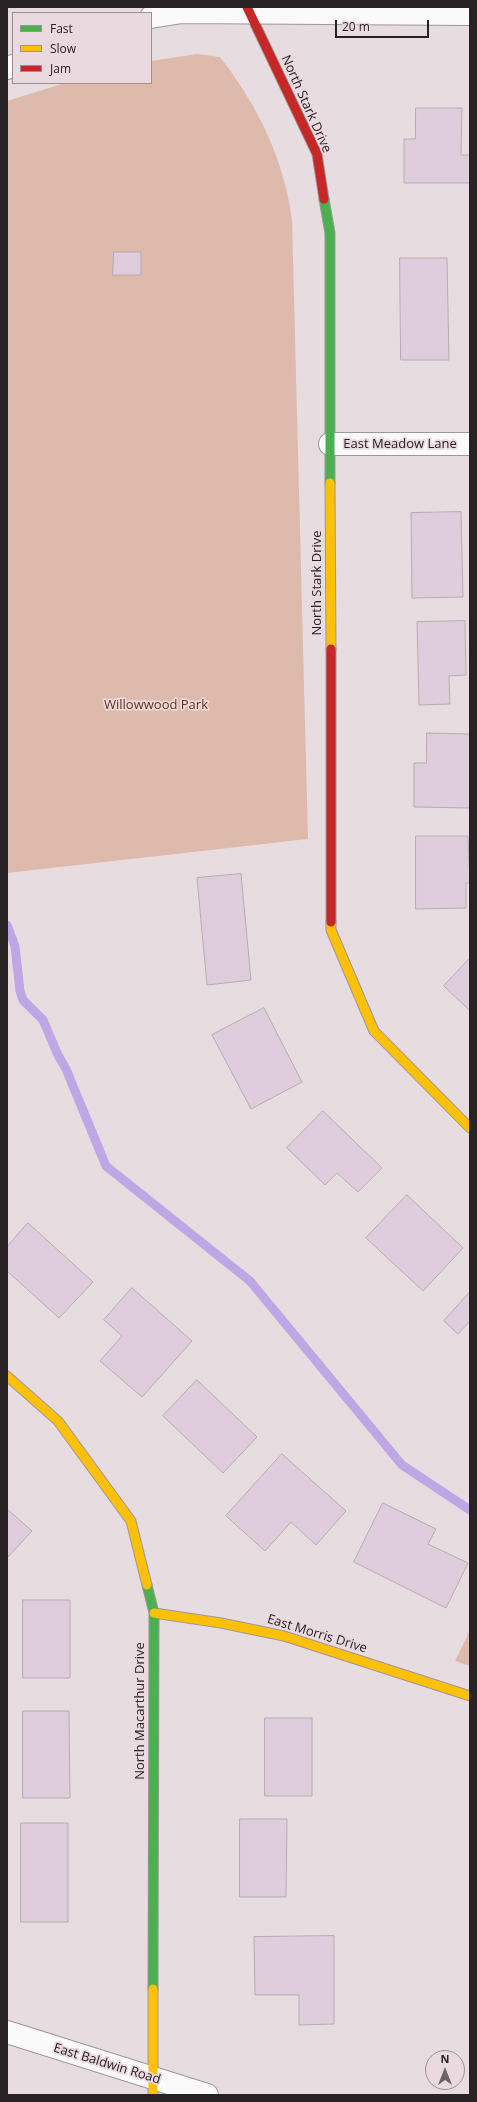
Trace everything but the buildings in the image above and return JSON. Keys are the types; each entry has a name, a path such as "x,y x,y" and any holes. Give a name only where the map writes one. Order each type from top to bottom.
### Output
{"street":[{"path":"152,17 182,12 248,10 470,14"},
{"name":"North Stark Drive","path":"248,10 317,154 330,233 331,930 374,1031 470,1128"},
{"name":"East Meadow Lane","path":"330,444 470,444"},
{"name":"North Macarthur Drive","path":"7,1376 58,1421 131,1521 154,1613 153,2086"},
{"name":"East Morris Drive","path":"154,1613 221,1623 284,1636 470,1696"},
{"name":"East Baldwin Road","path":"7,2032 153,2086 207,2095"}],"green space":[{"name":"Willowwood Park","path":"197,54 220,57 246,95 267,134 283,176 288,197 292,220 308,839 7,873 7,101 62,84 152,84 152,61"},
{"path":"470,1630 470,1666 455,1661"}],"waterway":[{"path":"7,925 15,946 20,991 23,1000 43,1020 58,1055 66,1069 106,1166 250,1281 402,1465 470,1510"}],"traffic: fast":[{"path":"324,199 330,233 330,483"},
{"path":"147,1585 154,1613 153,1989"}],"traffic: slow":[{"path":"330,483 331,649"},
{"path":"331,922 331,930 374,1031 470,1128"},
{"path":"7,1376 58,1421 131,1521 147,1585"},
{"path":"154,1613 221,1623 284,1636 470,1696"},
{"path":"153,1989 153,2095"}],"traffic: jam":[{"path":"247,7 317,154 324,199"},
{"path":"331,649 331,922"}]}
